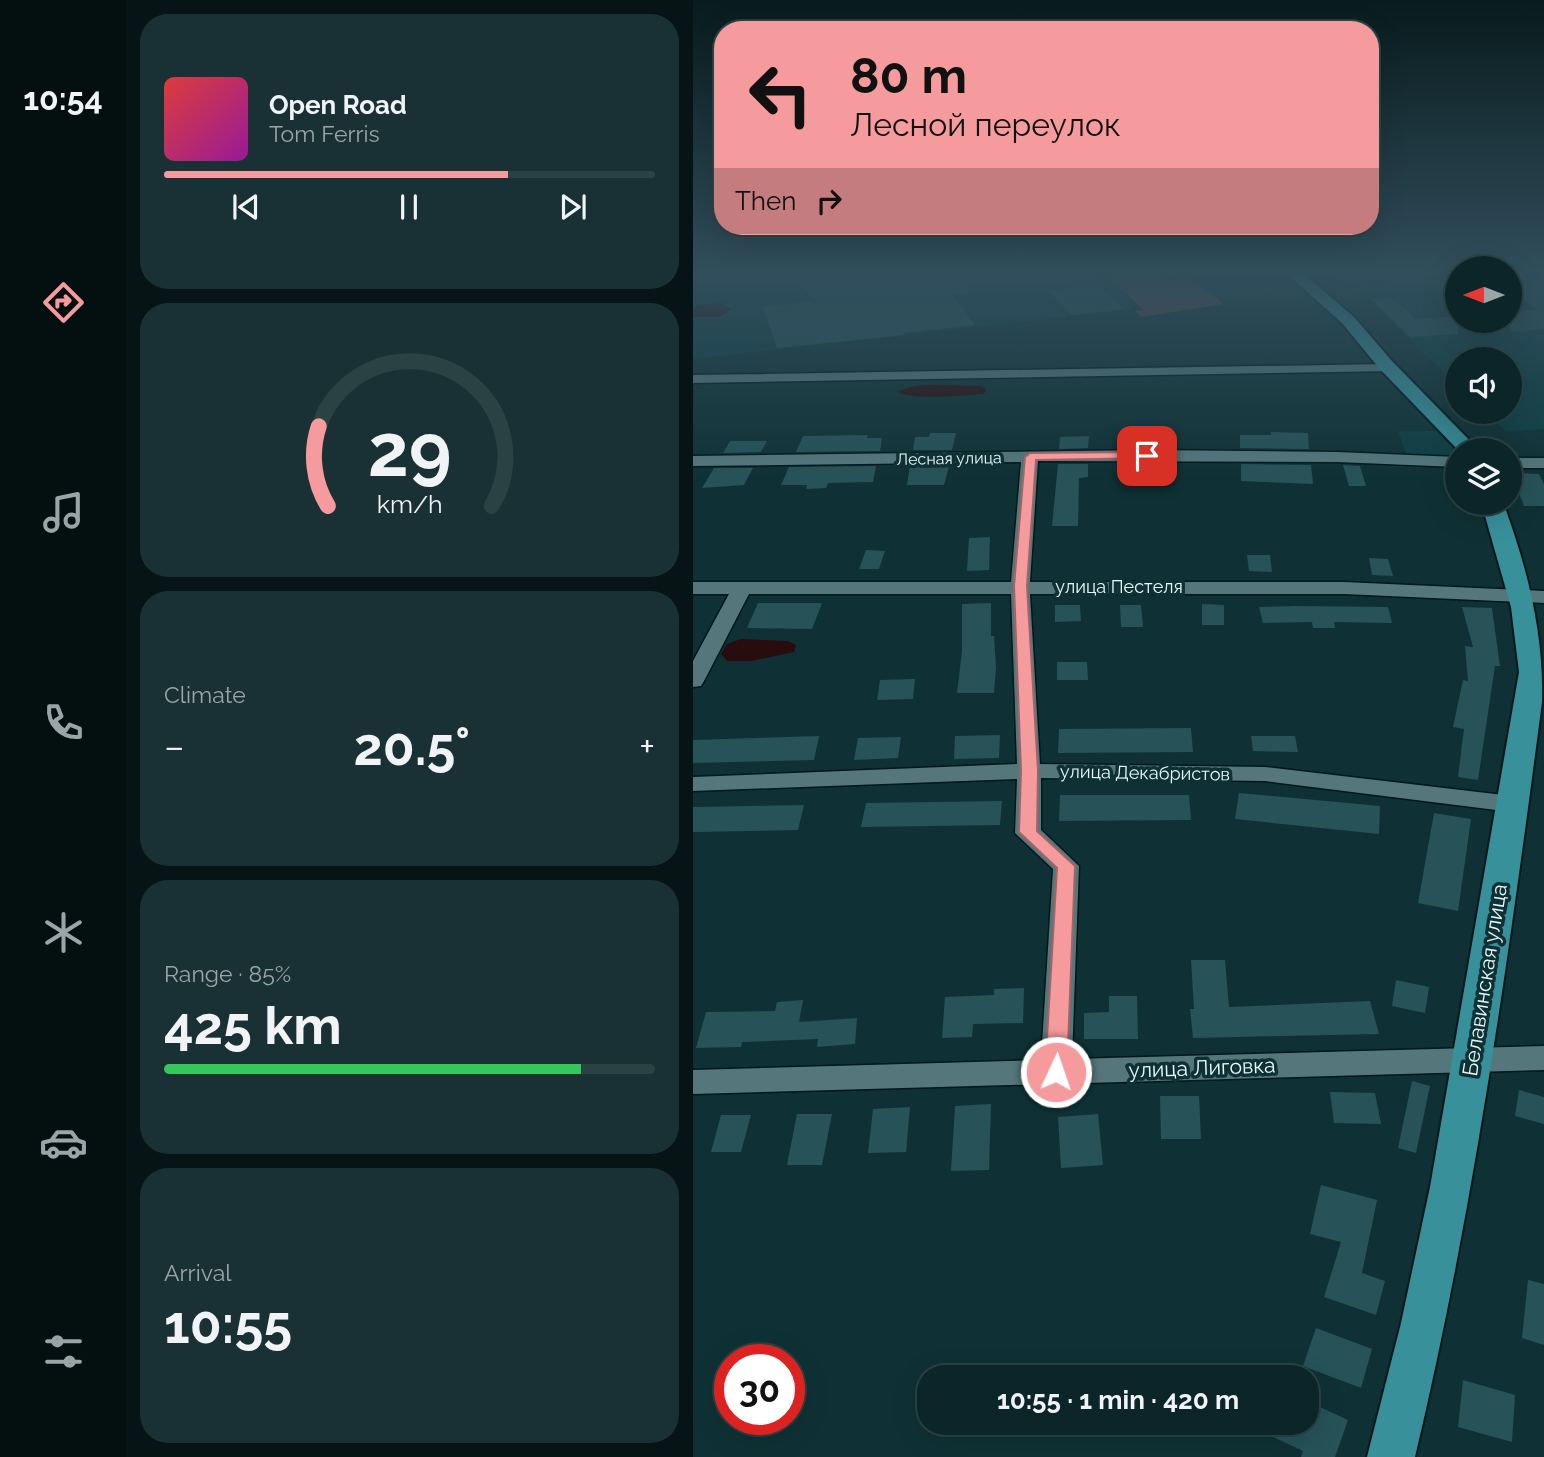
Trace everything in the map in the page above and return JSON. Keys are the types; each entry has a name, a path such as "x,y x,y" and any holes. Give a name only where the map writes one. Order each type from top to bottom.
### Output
{"main road":[{"path":"1367,342 1457,438"},
{"name":"Белавинская улица","path":"1391,1457 1418,1355 1473,1060 1532,672 1533,596 1498,515"}],"street":[{"path":"693,379 1389,368"},
{"path":"1030,457 1020,586 1029,771 1028,832 1066,866 1056,1072"},
{"name":"Лесная улица","path":"693,461 1336,457 1445,461"},
{"path":"1522,463 1544,463"},
{"name":"улица Пестеля","path":"693,588 1344,588 1533,596"},
{"path":"693,681 742,588"},
{"name":"улица Декабристов","path":"693,784 1029,771 1265,774 1511,804"},
{"name":"улица Лиговка","path":"693,1082 1544,1058"}],"shaded area":[{"path":"693,342 843,342 693,359"},
{"path":"1413,342 1544,342 1544,429 1507,432 1498,424 1522,424 1522,347 1445,347 1445,374"},
{"path":"927,385 981,386 986,390 984,394 926,397 898,392"},
{"path":"1398,431 1445,431 1449,438 1445,438 1445,455 1407,455"},
{"path":"741,639 788,641 796,645 794,652 751,661 727,661 721,654 727,644"}],"building":[{"path":"775,342 836,342 777,348"},
{"path":"1271,432 1308,433 1309,449 1240,448 1240,435 1271,435"},
{"path":"930,433 956,433 952,450 913,450 915,437 929,437"},
{"path":"868,435 867,438 882,438 880,451 796,452 803,436"},
{"path":"1089,436 1088,448 1059,449 1060,437"},
{"path":"1152,436 1175,436 1176,448 1152,447"},
{"path":"730,441 767,441 761,452 723,453"},
{"path":"1058,464 1088,464 1088,477 1079,478 1078,526 1052,526"},
{"path":"1241,464 1311,465 1313,484 1241,481"},
{"path":"1343,465 1360,466 1366,486 1349,486"},
{"path":"876,466 873,482 828,483 826,488 806,489 807,485 781,485 789,467"},
{"path":"910,466 949,466 944,485 907,485"},
{"path":"714,468 753,468 744,485 702,488"},
{"path":"1522,473 1539,474 1544,484 1544,506 1524,506"},
{"path":"990,537 989,570 967,571 969,538"},
{"path":"866,550 885,551 879,569 859,569"},
{"path":"1247,555 1270,555 1272,572 1249,571"},
{"path":"1369,558 1388,559 1393,576 1372,575"},
{"path":"758,603 822,603 812,629 747,628"},
{"path":"991,603 991,636 994,636 996,668 994,693 957,693 962,651 962,604"},
{"path":"1202,604 1224,605 1224,625 1202,625"},
{"path":"1055,605 1080,605 1081,621 1055,622"},
{"path":"1120,605 1141,605 1143,627 1121,627"},
{"path":"1259,607 1388,607 1392,623 1334,622 1335,628 1313,628 1312,622 1263,623"},
{"path":"1462,607 1492,608 1500,666 1495,666 1478,780 1458,777 1464,729 1453,727 1463,680 1468,681 1465,646 1473,647"},
{"path":"1057,662 1087,662 1088,680 1057,680"},
{"path":"915,679 913,699 877,700 880,680"},
{"path":"1191,728 1193,752 1058,753 1059,729"},
{"path":"1000,735 999,758 954,759 955,736"},
{"path":"819,736 814,760 693,763 693,740"},
{"path":"1251,736 1295,736 1298,752 1253,751"},
{"path":"901,737 898,758 854,760 858,738"},
{"path":"1239,793 1380,806 1379,834 1235,819"},
{"path":"1060,795 1189,795 1191,820 1059,821"},
{"path":"1002,801 1000,825 861,827 866,803"},
{"path":"804,805 798,830 693,832 693,807"},
{"path":"1434,813 1471,819 1458,911 1418,903"},
{"path":"1191,960 1225,960 1229,1007 1370,1001 1379,1034 1193,1038 1190,1009 1194,1009"},
{"path":"1396,980 1429,987 1425,1013 1392,1006"},
{"path":"1024,988 1023,1023 973,1024 972,1037 942,1038 945,997 994,995 994,989"},
{"path":"1109,996 1137,996 1138,1039 1084,1039 1084,1013 1109,1012"},
{"path":"803,1000 799,1022 857,1018 855,1044 817,1047 818,1039 742,1042 741,1047 696,1048 706,1012 775,1011 777,1002"},
{"path":"1412,1081 1430,1086 1416,1153 1398,1148"},
{"path":"1519,1090 1544,1097 1544,1124 1515,1116"},
{"path":"1330,1092 1375,1093 1381,1124 1334,1123"},
{"path":"1160,1096 1199,1096 1201,1139 1161,1139"},
{"path":"991,1104 989,1170 951,1171 955,1106"},
{"path":"910,1107 906,1152 868,1153 873,1109"},
{"path":"797,1114 832,1114 822,1165 787,1165"},
{"path":"1098,1114 1103,1165 1061,1168 1058,1117"},
{"path":"721,1115 751,1115 741,1152 711,1152"},
{"path":"1321,1185 1377,1200 1362,1273 1385,1281 1376,1315 1324,1297 1341,1242 1310,1234"},
{"path":"1528,1280 1544,1284 1544,1345 1522,1338"},
{"path":"1316,1328 1372,1349 1361,1388 1319,1372 1319,1365 1303,1365"},
{"path":"1463,1380 1515,1395 1512,1442 1458,1427"},
{"path":"1319,1407 1348,1420 1335,1457 1301,1457 1303,1451 1269,1435 1319,1435"}],"route":[{"path":"1056,1072 1066,866 1028,832 1029,771 1020,586 1030,457 1147,456"}]}
